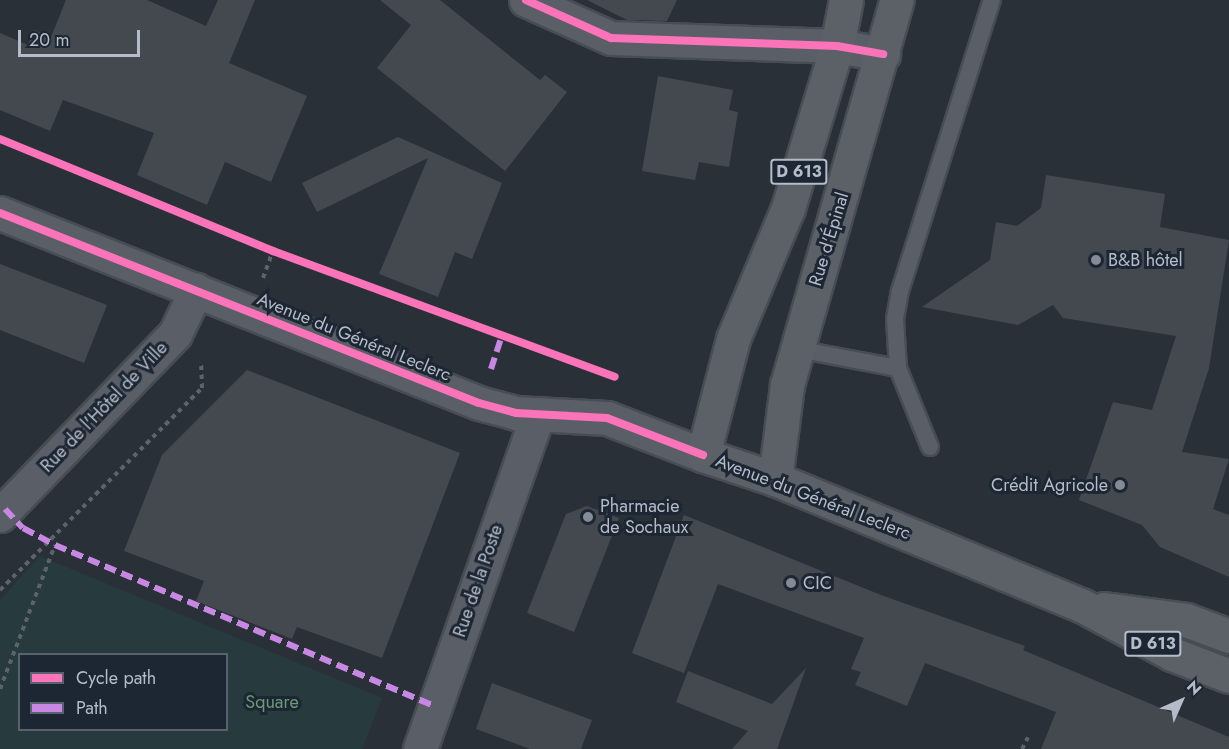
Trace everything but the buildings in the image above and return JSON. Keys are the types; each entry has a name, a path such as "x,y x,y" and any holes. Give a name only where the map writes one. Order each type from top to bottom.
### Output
{"main road":[{"name":"D 613","path":"703,455 733,339 788,208 837,46 846,0"},
{"name":"Rue d'Épinal","path":"775,479 780,417 797,349 897,0"},
{"name":"Avenue du Général Leclerc","path":"703,455 775,479 1081,605 1172,654 1229,676"},
{"name":"Avenue du Général Leclerc","path":"1081,605 1186,620 1229,636"}],"street":[{"path":"526,0 611,38 837,46 883,54"},
{"name":"Avenue du Général Leclerc","path":"0,213 479,403 538,414 607,418 703,455"},
{"name":"Rue de l'Hôtel de Ville","path":"0,514 175,334 196,290"},
{"name":"Rue de la Poste","path":"420,749 538,414"}],"lane":[{"path":"930,447 898,368 896,319 900,291 992,0"},
{"path":"797,349 898,368"}],"path":[{"path":"0,590 202,388 201,348 175,334"},
{"path":"0,689 55,545"},
{"path":"1022,749 1029,737"}],"green space":[{"name":"Square","path":"40,556 382,698 362,749 0,749 0,600"}],"marked path":[{"path":"491,369 501,338"},
{"path":"5,509 23,528 55,545 435,706"}],"cycle path":[{"path":"526,0 611,38 837,46 883,54"},
{"path":"0,139 273,251 615,377"},
{"path":"0,213 479,403 516,413 607,418 703,455"}],"place":[{"name":"B&B hôtel","path":"1096,260"},
{"name":"Crédit Agricole","path":"1120,485"},
{"name":"Pharmacie de Sochaux","path":"588,517"},
{"name":"CIC","path":"791,583"}]}
